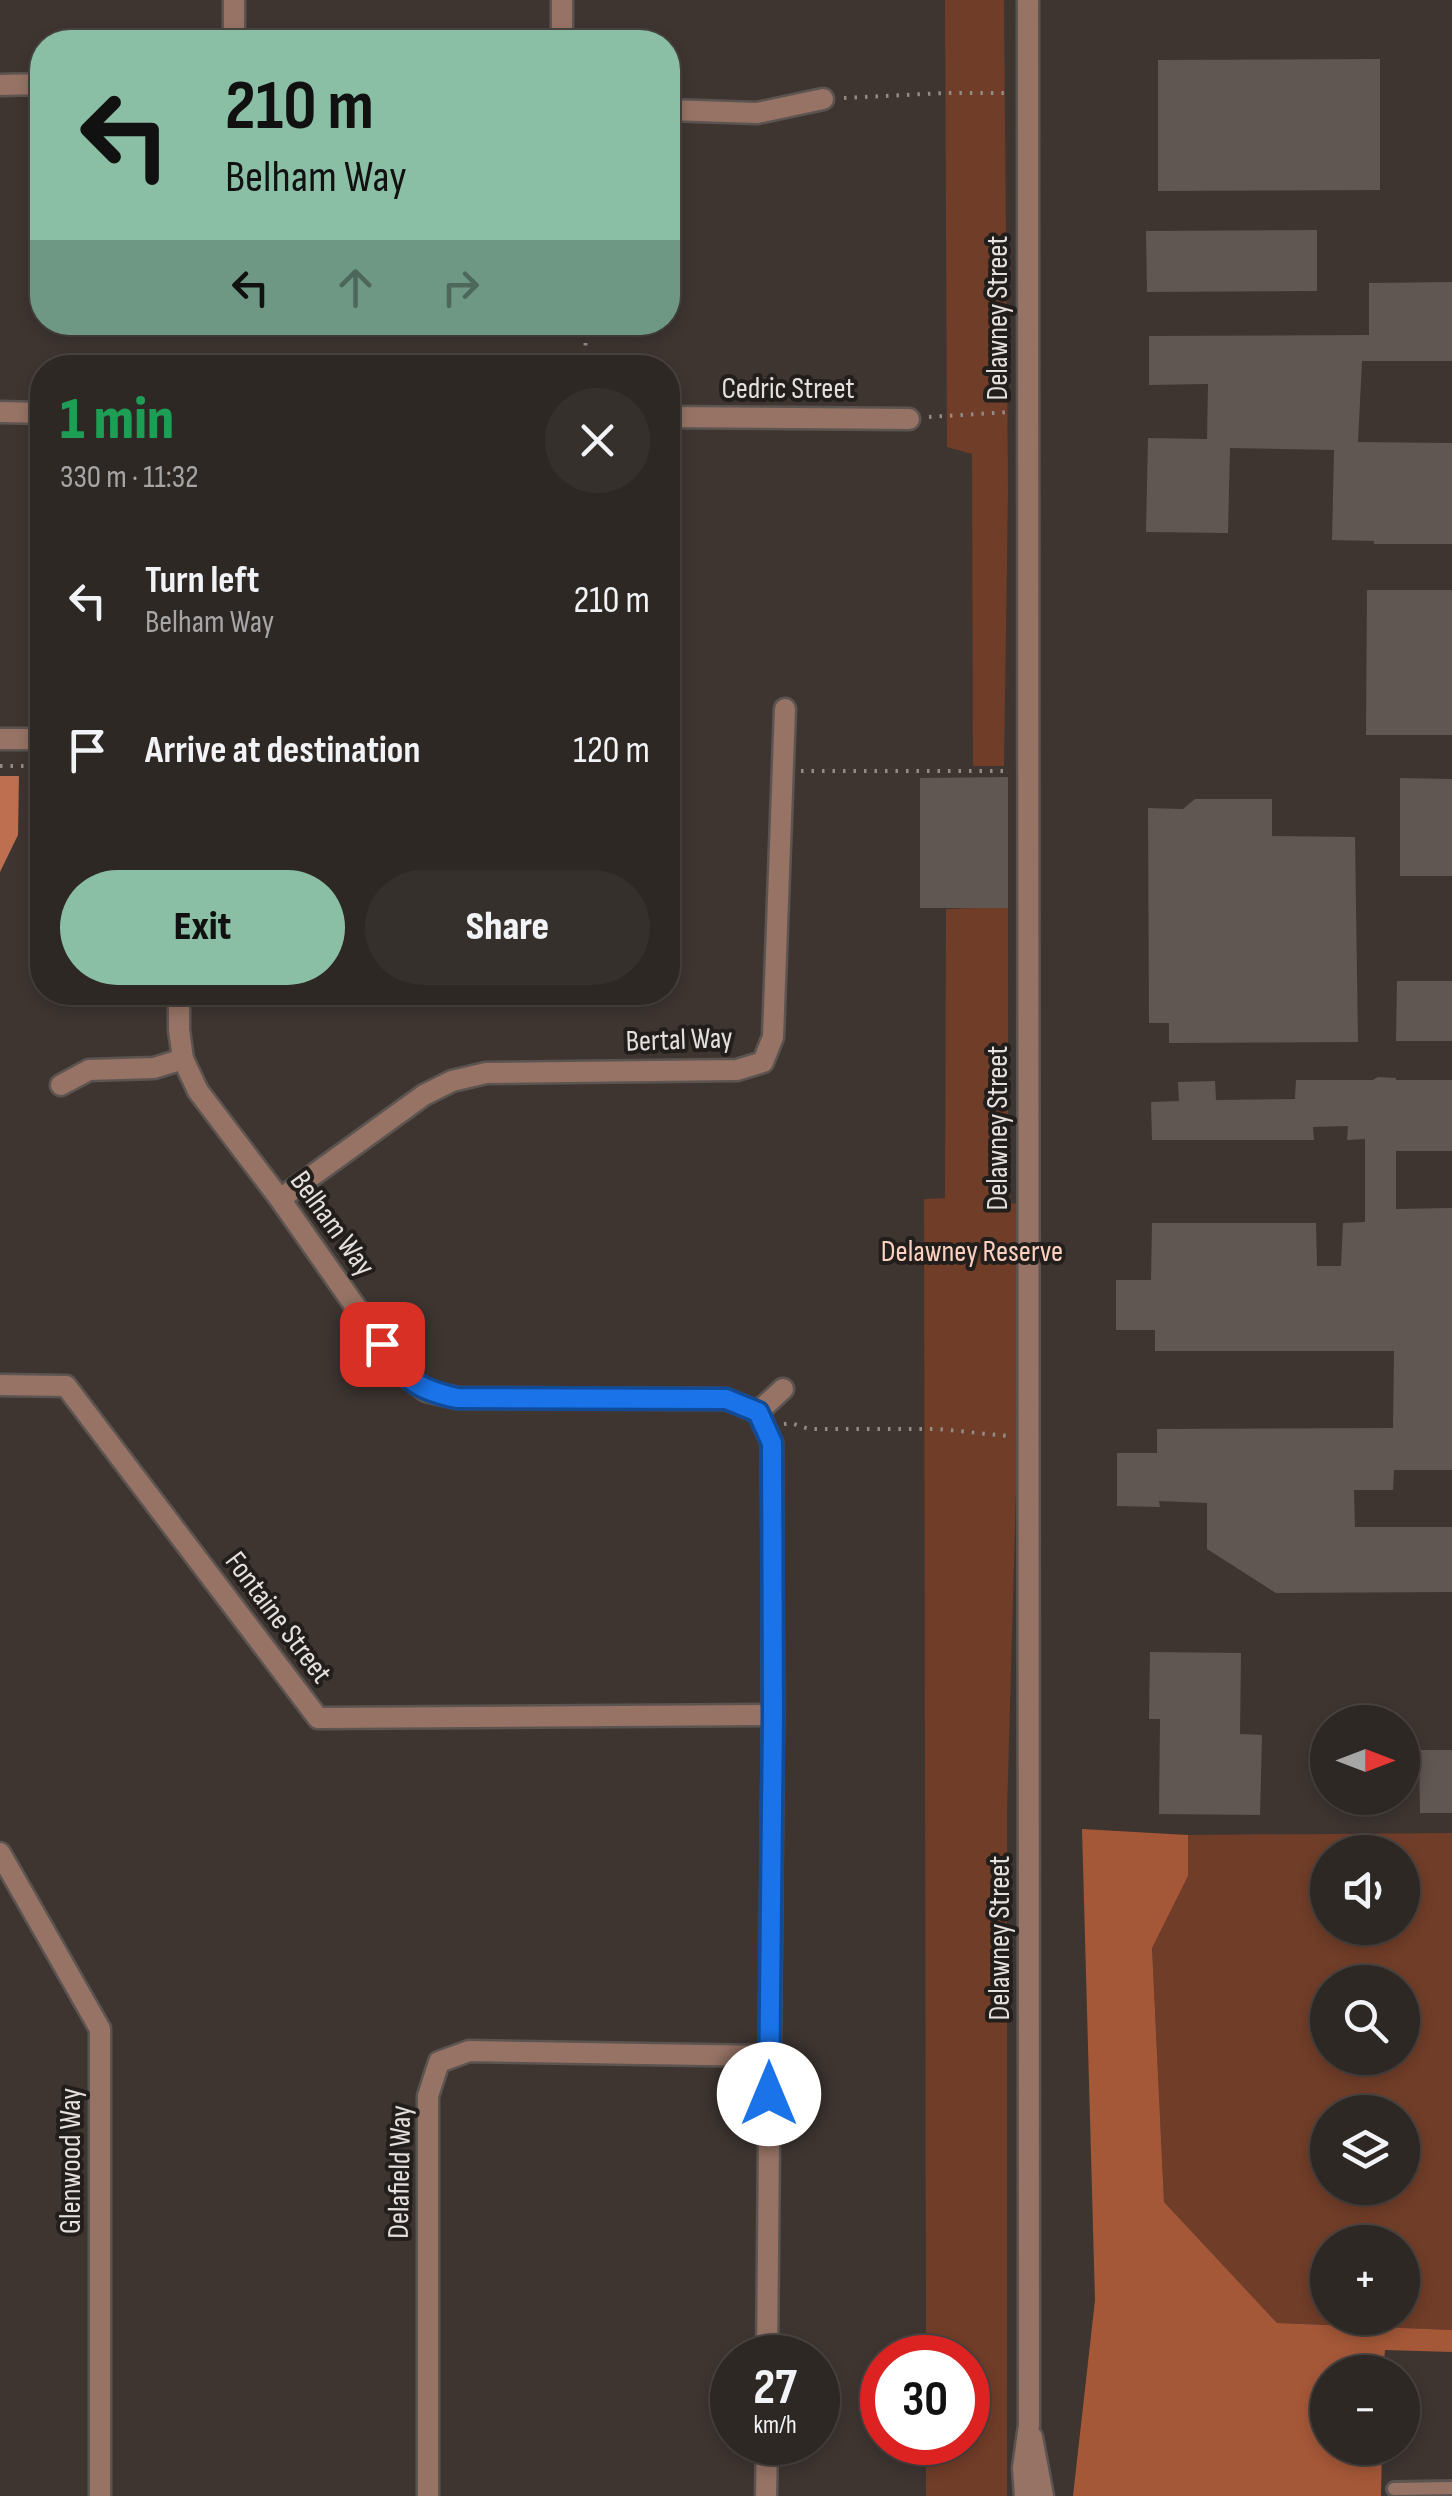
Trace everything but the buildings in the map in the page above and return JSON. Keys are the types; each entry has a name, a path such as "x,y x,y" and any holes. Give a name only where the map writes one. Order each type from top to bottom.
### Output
{"street":[{"path":"234,0 234,30"},
{"path":"562,0 562,30"},
{"name":"Delawney Street","path":"1025,2496 1029,2426 1028,0"},
{"path":"0,84 30,84"},
{"path":"680,111 757,114 823,99"},
{"path":"0,412 30,412"},
{"name":"Cedric Street","path":"680,417 909,419"},
{"name":"Bertal Way","path":"280,1199 424,1095 452,1081 486,1072 737,1070 763,1062 774,1037 785,709"},
{"path":"0,739 30,739"},
{"name":"Belham Way","path":"179,1005 184,1059 198,1091 402,1372 426,1391 457,1398 726,1399 761,1419"},
{"path":"61,1084 90,1070 154,1068 184,1059"},
{"name":"Fontaine Street","path":"0,1385 66,1386 318,1718 773,1715"},
{"path":"767,2335 772,1443 761,1419 783,1389"},
{"name":"Glenwood Way","path":"0,1854 100,2029 100,2496"},
{"name":"Delafield Way","path":"428,2496 428,2096 439,2062 470,2051 770,2056"},
{"path":"1029,2426 1043,2496"},
{"path":"766,2496 767,2465"}],"lane":[{"path":"1394,2490 1452,2488"}],"path":[{"path":"823,99 1009,92"},
{"path":"909,419 1011,412"},
{"path":"0,766 30,766"},
{"path":"781,771 1008,771"},
{"path":"761,1419 809,1429 938,1429 1008,1436"}],"green space":[{"path":"945,0 1004,0 1008,489 1004,766 973,766 972,454 947,447"},
{"name":"Delawney Reserve","path":"1008,907 1008,1203 1024,1204 1007,1813 1007,2496 926,2496 926,2465 990,2465 990,2335 926,2335 924,1199 945,1198 946,909"},
{"path":"1452,1833 1452,2330 1420,2329 1420,2225 1310,2225 1310,2324 1277,2323 1164,2202 1152,1948 1188,1876 1188,1835"}],"shaded area":[{"path":"0,776 19,776 18,835 0,872"},
{"path":"1082,1829 1188,1835 1188,1876 1152,1948 1164,2202 1277,2323 1310,2324 1310,2335 1420,2335 1420,2329 1452,2330 1452,2352 1385,2350 1385,2355 1310,2355 1310,2465 1382,2465 1381,2496 1073,2496 1095,2300"}],"route":[{"path":"382,1344 402,1372 426,1391 457,1398 726,1399 758,1412 772,1443 769,2094"}]}
